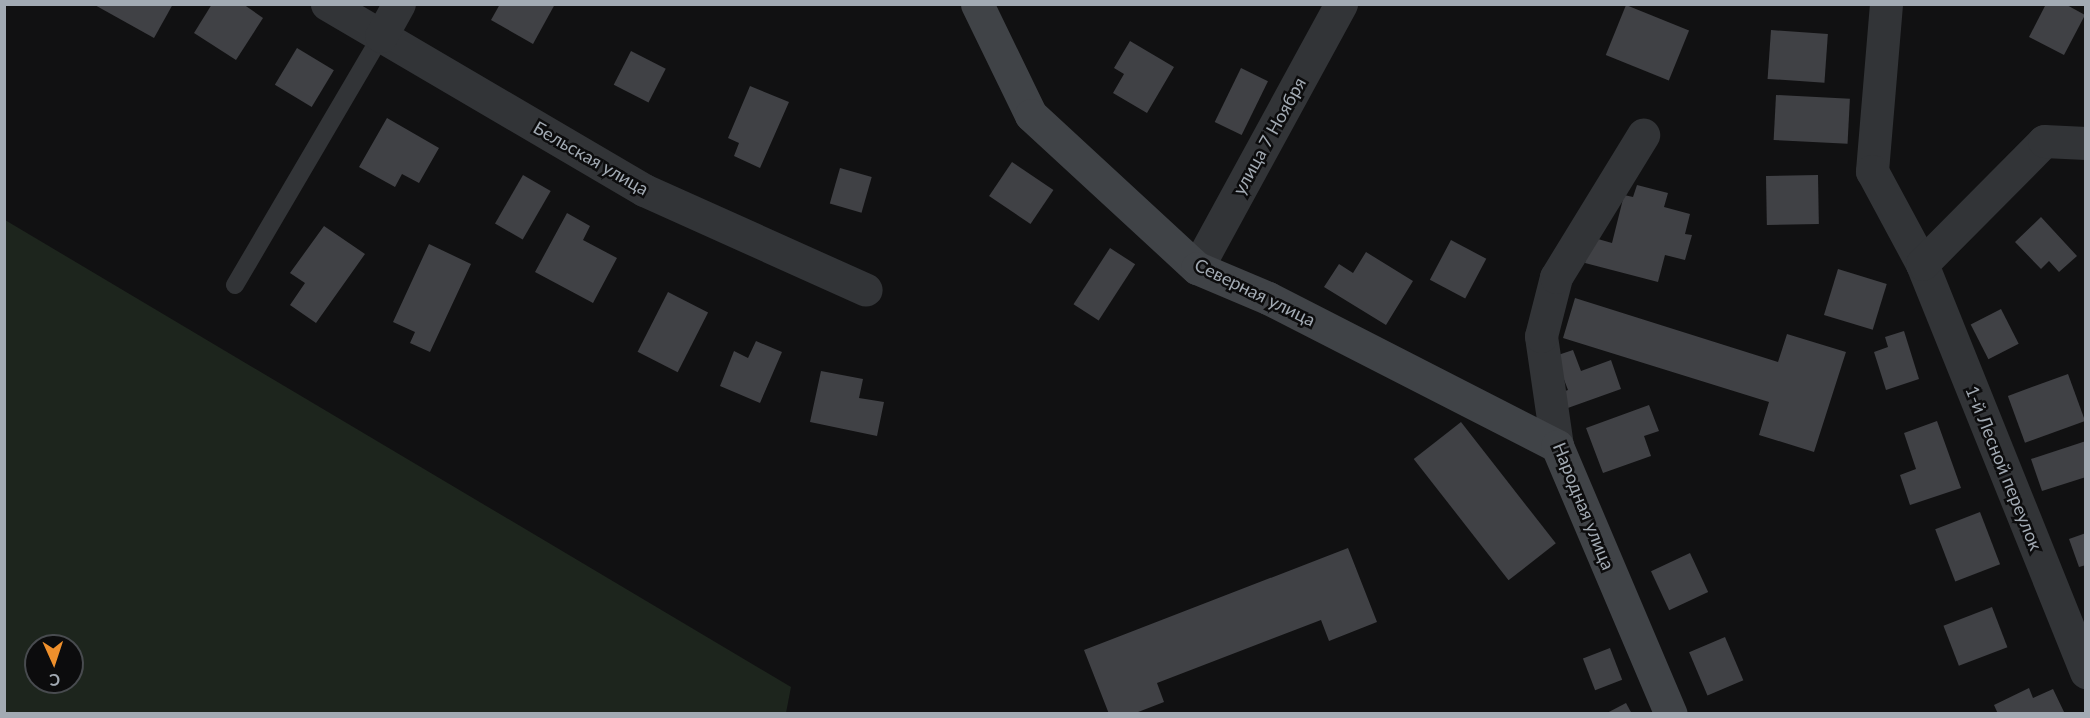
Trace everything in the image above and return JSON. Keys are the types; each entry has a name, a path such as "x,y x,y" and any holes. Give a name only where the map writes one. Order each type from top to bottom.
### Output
{"street":[{"name":"Бельская улица","path":"327,4 644,190 866,290"},
{"path":"381,36 399,4"},
{"name":"Северная улица","path":"977,4 1031,115 1197,268 1268,298 1557,446"},
{"name":"улица 7 Ноября","path":"1197,268 1341,4"},
{"name":"1-й Лесной переулок","path":"1886,4 1872,171 1922,264 2085,672"},
{"name":"Народная улица","path":"1643,135 1556,277 1541,336 1557,446 1671,714"},
{"path":"1922,264 2044,141 2085,143"}],"lane":[{"path":"235,285 381,36"}],"shaded area":[{"path":"5,220 791,687 786,713 5,713"}],"building":[{"path":"93,4 173,4 154,38"},
{"path":"212,4 243,4 263,18 236,60 194,33"},
{"path":"500,4 555,4 533,44 491,20"},
{"path":"2046,4 2065,4 2085,15 2064,55 2029,37"},
{"path":"1626,5 1689,30 1669,81 1606,55"},
{"path":"1771,30 1828,34 1824,83 1768,79"},
{"path":"1130,41 1174,67 1147,113 1113,93 1124,74 1114,68"},
{"path":"297,48 334,70 312,107 275,85"},
{"path":"631,51 666,69 648,103 614,85"},
{"path":"1241,68 1268,81 1242,135 1215,122"},
{"path":"750,86 789,102 760,168 734,156 739,143 728,138"},
{"path":"1776,95 1850,99 1848,144 1774,140"},
{"path":"387,118 439,148 419,183 402,174 395,187 359,167"},
{"path":"1012,162 1053,190 1031,224 989,196"},
{"path":"840,168 872,177 862,213 830,204"},
{"path":"523,175 551,191 523,239 495,223"},
{"path":"1818,175 1819,224 1767,225 1766,176"},
{"path":"1637,185 1668,193 1664,207 1690,214 1685,234 1692,235 1685,260 1665,255 1658,282 1585,263 1591,237 1612,243 1624,195 1633,197"},
{"path":"567,213 590,226 583,240 617,258 593,303 535,272"},
{"path":"2041,217 2077,256 2059,272 2049,261 2041,269 2015,242"},
{"path":"324,226 365,254 316,323 290,305 305,283 290,273"},
{"path":"1451,240 1486,259 1465,299 1430,280"},
{"path":"429,244 471,264 430,352 410,343 415,332 393,322"},
{"path":"1110,248 1135,264 1099,321 1074,304"},
{"path":"1366,252 1413,281 1386,325 1324,287 1339,264 1353,273"},
{"path":"1838,269 1887,284 1873,330 1824,315"},
{"path":"668,292 708,312 678,372 638,352"},
{"path":"1575,298 1778,362 1787,334 1846,352 1814,452 1759,435 1769,402 1563,338"},
{"path":"2001,309 2019,344 1988,359 1971,324"},
{"path":"1904,331 1919,379 1886,390 1874,352 1888,347 1885,337"},
{"path":"756,341 782,352 760,403 720,386 734,351 748,358"},
{"path":"1573,350 1581,371 1611,360 1621,389 1565,409 1559,393 1568,390 1555,356"},
{"path":"821,371 863,379 859,398 884,402 877,436 810,422"},
{"path":"2068,374 2085,421 2025,443 2008,396"},
{"path":"1649,405 1659,431 1644,436 1651,456 1603,473 1586,428"},
{"path":"1937,421 1961,488 1910,505 1900,475 1916,469 1904,433"},
{"path":"1461,422 1556,543 1509,580 1414,459"},
{"path":"2086,441 2086,477 2042,491 2031,459"},
{"path":"1980,512 2000,564 1955,581 1935,529"},
{"path":"2086,533 2086,565 2079,567 2069,539"},
{"path":"1348,548 1377,622 1329,641 1321,620 1157,683 1164,702 1133,714 1109,714 1084,650"},
{"path":"1690,553 1708,592 1669,610 1651,571"},
{"path":"1992,607 2007,647 1959,666 1943,626"},
{"path":"1725,637 1743,680 1707,696 1689,652"},
{"path":"1610,648 1622,680 1595,690 1583,658"},
{"path":"2029,688 2033,698 2053,689 2065,714 1998,714 1994,705"},
{"path":"1626,703 1632,714 1605,714"}]}
